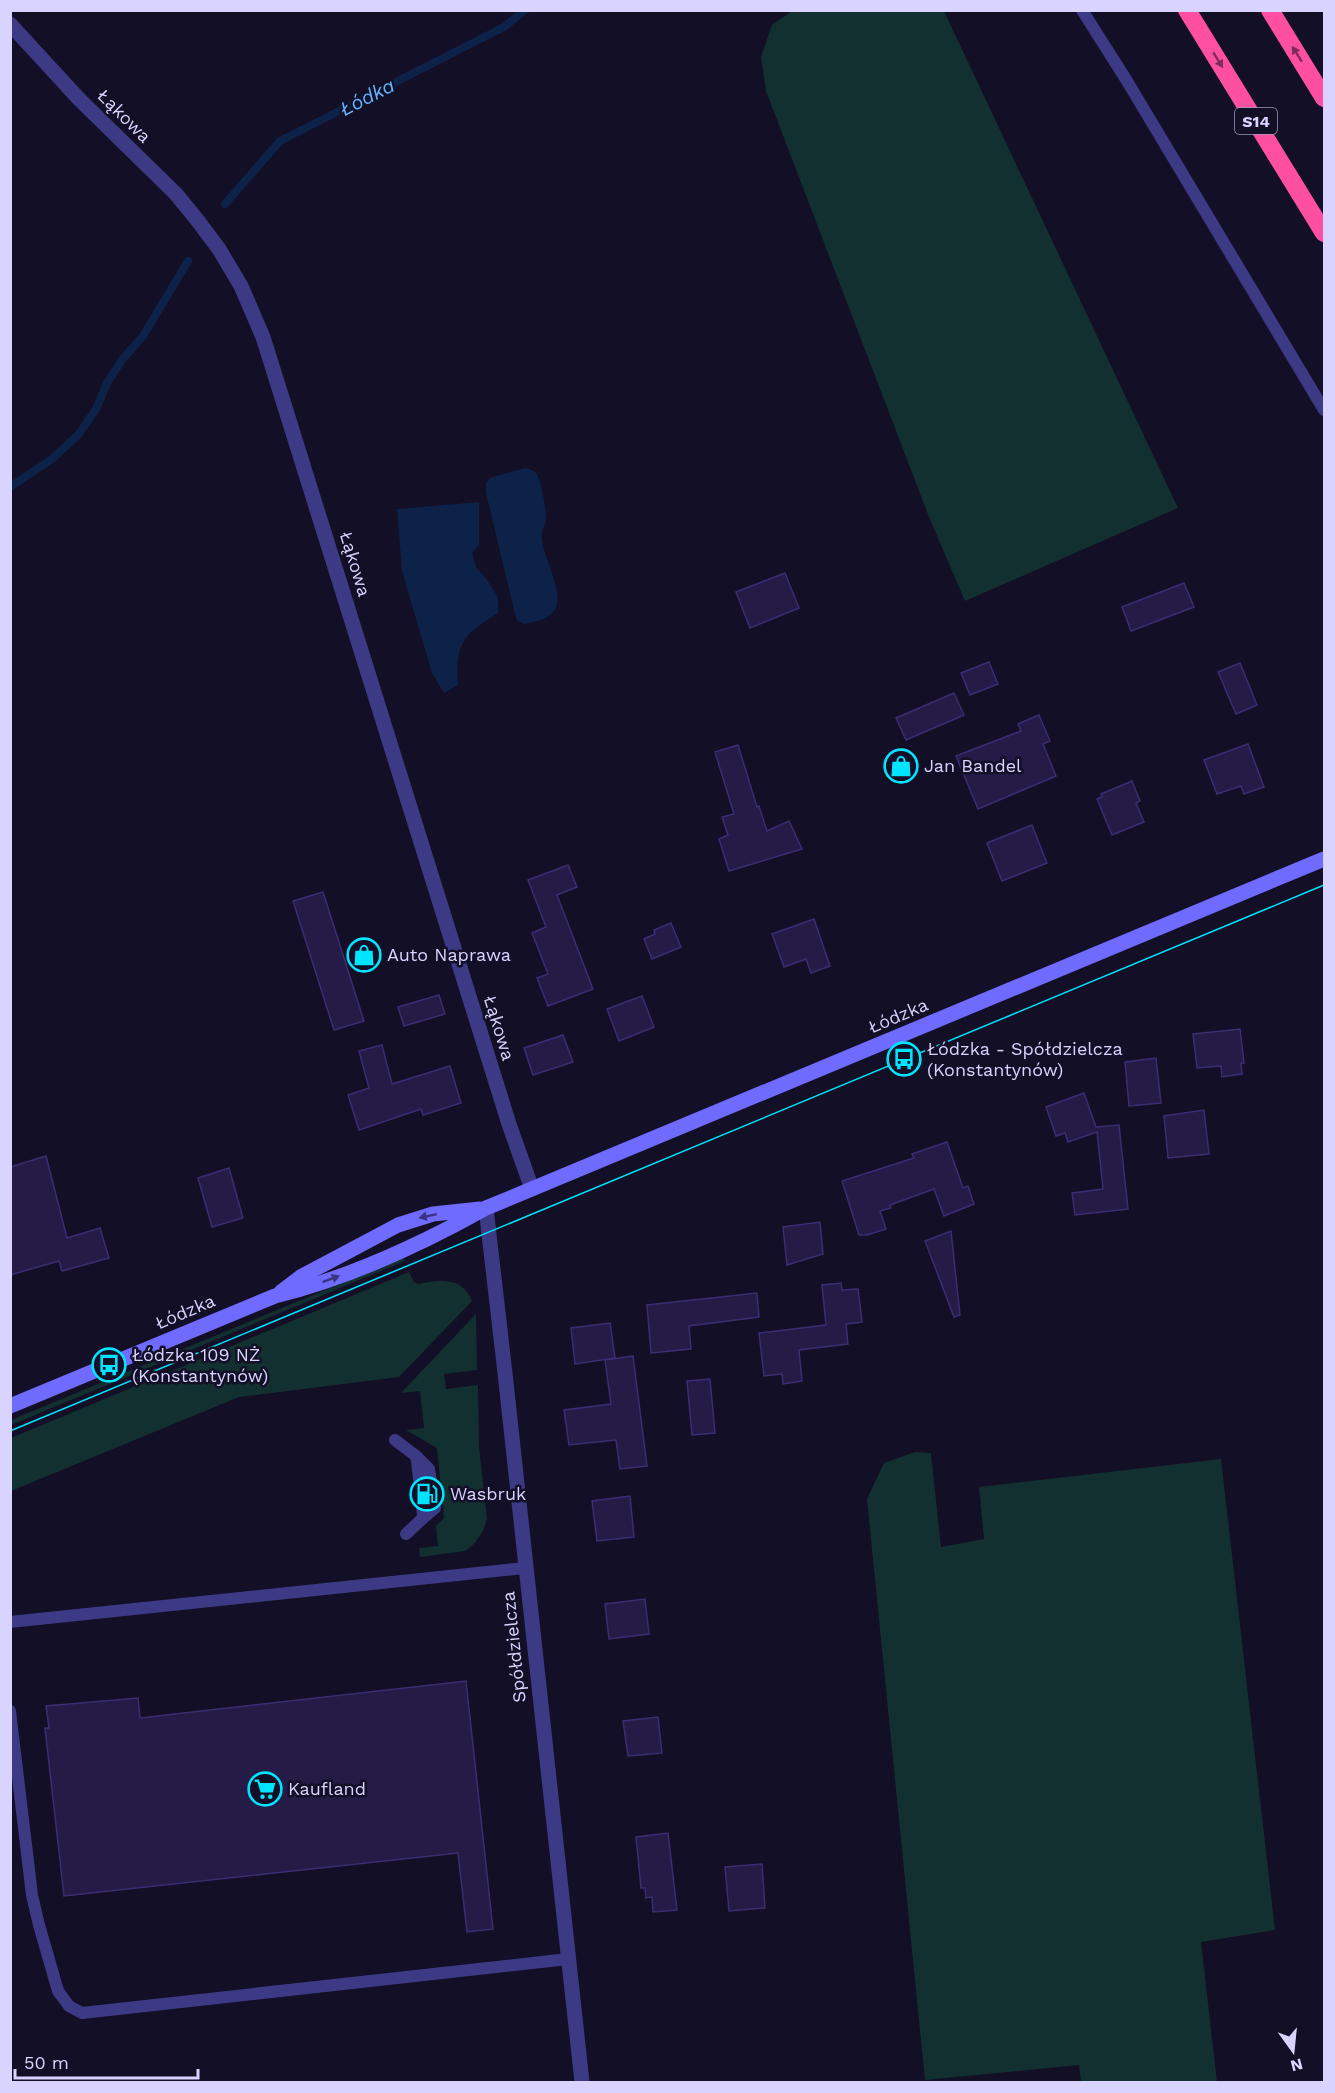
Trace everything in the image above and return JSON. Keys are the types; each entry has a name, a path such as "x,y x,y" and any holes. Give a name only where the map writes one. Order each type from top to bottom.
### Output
{"highway":[{"name":"S14","path":"1187,10 1324,233"},
{"path":"1270,10 1324,98"}],"main road":[{"name":"Łódzka","path":"10,1406 275,1296 309,1287 393,1254 444,1232 486,1208 1324,859"},
{"name":"Łódzka","path":"275,1296 303,1276 398,1225 433,1214 486,1208"}],"street":[{"name":"Łąkowa","path":"10,24 79,99 176,194 219,249 241,286 263,337 501,1101 532,1189"},
{"name":"Spółdzielcza","path":"486,1208 582,2082"}],"lane":[{"path":"1082,10 1324,410"},
{"path":"395,1440 416,1456 423,1515 422,1519 406,1534"},
{"path":"10,1622 525,1568"},
{"path":"10,1711 32,1895 39,1926 58,1991 69,2006 82,2013 568,1959"}],"green space":[{"path":"792,11 944,11 1178,508 965,601 929,517 766,91 761,57 772,25"},
{"path":"403,1258 405,1261 11,1425 11,1420"},
{"path":"409,1272 414,1282 418,1284 442,1281 463,1287 472,1301 399,1377 239,1397 11,1491 11,1438"},
{"path":"476,1314 477,1370 444,1374 446,1389 478,1385 479,1447 487,1519 475,1543 465,1551 420,1557 419,1548 438,1546 436,1526 444,1518 437,1448 406,1430 424,1428 420,1391 401,1393"},
{"path":"915,1452 931,1453 941,1547 984,1539 979,1487 1221,1459 1275,1930 1201,1942 1217,2082 1081,2082 1079,2065 925,2080 867,1499 884,1463"}],"water":[{"path":"525,468 537,474 542,488 546,516 542,539 555,583 557,600 556,607 551,614 543,619 524,624 517,620 515,614 486,493 486,483 490,478"},
{"path":"479,502 479,545 472,553 476,567 498,598 498,613 469,634 458,659 458,685 444,693 432,673 402,571 397,509"}],"building":[{"path":"785,573 799,608 750,628 736,592"},
{"path":"1184,583 1194,607 1131,631 1122,607"},
{"path":"989,662 998,684 970,695 961,673"},
{"path":"1240,663 1257,705 1236,714 1218,672"},
{"path":"954,693 964,715 906,740 896,718"},
{"path":"1039,715 1050,741 1043,744 1056,776 978,809 956,756 1021,731 1018,724"},
{"path":"1248,744 1264,787 1244,794 1241,786 1217,794 1204,760"},
{"path":"738,745 757,807 759,806 767,831 789,821 802,849 729,871 719,839 728,835 722,817 734,814 715,752"},
{"path":"1132,781 1140,801 1136,803 1144,822 1112,835 1097,799 1102,797 1101,794"},
{"path":"1032,825 1047,863 1002,881 987,843"},
{"path":"568,865 577,887 557,895 593,989 548,1006 537,978 548,974 532,933 546,927 528,880"},
{"path":"323,892 364,1021 334,1030 293,901"},
{"path":"814,919 830,966 811,973 806,959 784,967 772,934"},
{"path":"671,923 681,947 652,959 644,939 655,934 654,930"},
{"path":"439,995 445,1014 404,1026 398,1007"},
{"path":"642,996 654,1027 619,1041 607,1009"},
{"path":"1240,1029 1244,1063 1241,1063 1242,1074 1222,1077 1221,1066 1197,1068 1193,1034"},
{"path":"563,1035 573,1062 533,1075 524,1048"},
{"path":"382,1045 392,1084 450,1066 461,1103 423,1115 421,1109 359,1130 348,1095 369,1088 359,1051"},
{"path":"1156,1058 1161,1103 1129,1106 1125,1062"},
{"path":"1084,1093 1096,1127 1119,1125 1128,1209 1075,1215 1072,1193 1103,1189 1097,1132 1068,1142 1065,1133 1056,1136 1046,1107"},
{"path":"1204,1110 1209,1154 1168,1158 1164,1116"},
{"path":"947,1142 963,1188 968,1186 974,1204 944,1216 934,1189 880,1211 886,1229 859,1235 842,1181 914,1158 912,1154"},
{"path":"46,1156 67,1238 100,1228 109,1258 62,1271 59,1261 10,1275 10,1167"},
{"path":"229,1168 243,1218 212,1227 198,1178"},
{"path":"820,1222 823,1254 787,1265 783,1227"},
{"path":"951,1231 960,1315 954,1317 925,1241"},
{"path":"841,1283 842,1290 858,1289 862,1322 846,1324 848,1344 799,1350 802,1381 783,1384 782,1374 764,1376 759,1333 826,1325 822,1285"},
{"path":"757,1293 759,1317 689,1326 691,1349 651,1353 647,1305"},
{"path":"610,1323 615,1358 575,1364 571,1328"},
{"path":"633,1356 647,1466 620,1469 616,1440 569,1445 564,1410 611,1404 605,1360"},
{"path":"710,1379 715,1433 692,1435 687,1381"},
{"path":"630,1496 634,1537 597,1541 592,1501"},
{"path":"645,1599 649,1634 609,1639 605,1604"},
{"name":"Kaufland","path":"466,1681 493,1929 467,1932 458,1853 64,1896 45,1728 49,1728 46,1706 138,1698 140,1718"},
{"path":"658,1717 662,1753 628,1756 623,1721"},
{"path":"668,1833 677,1910 653,1912 652,1897 646,1898 645,1888 641,1888 636,1837"},
{"path":"762,1864 765,1908 729,1911 725,1867"}],"waterway":[{"name":"Łódka","path":"225,204 280,141 504,27 525,10"},
{"name":"Łódka","path":"10,487 52,459 78,435 96,409 107,383 122,360 143,336 188,261"}],"tram line":[{"path":"10,1431 1324,885"}],"place":[{"name":"Jan Bandel","path":"901,766"},
{"name":"Auto Naprawa","path":"364,955"},
{"name":"Łódzka - Spółdzielcza (Konstantynów)","path":"904,1059"},
{"name":"Łódzka 109 NŻ (Konstantynów)","path":"109,1365"},
{"name":"Wasbruk","path":"427,1494"},
{"name":"Kaufland","path":"265,1789"}]}
